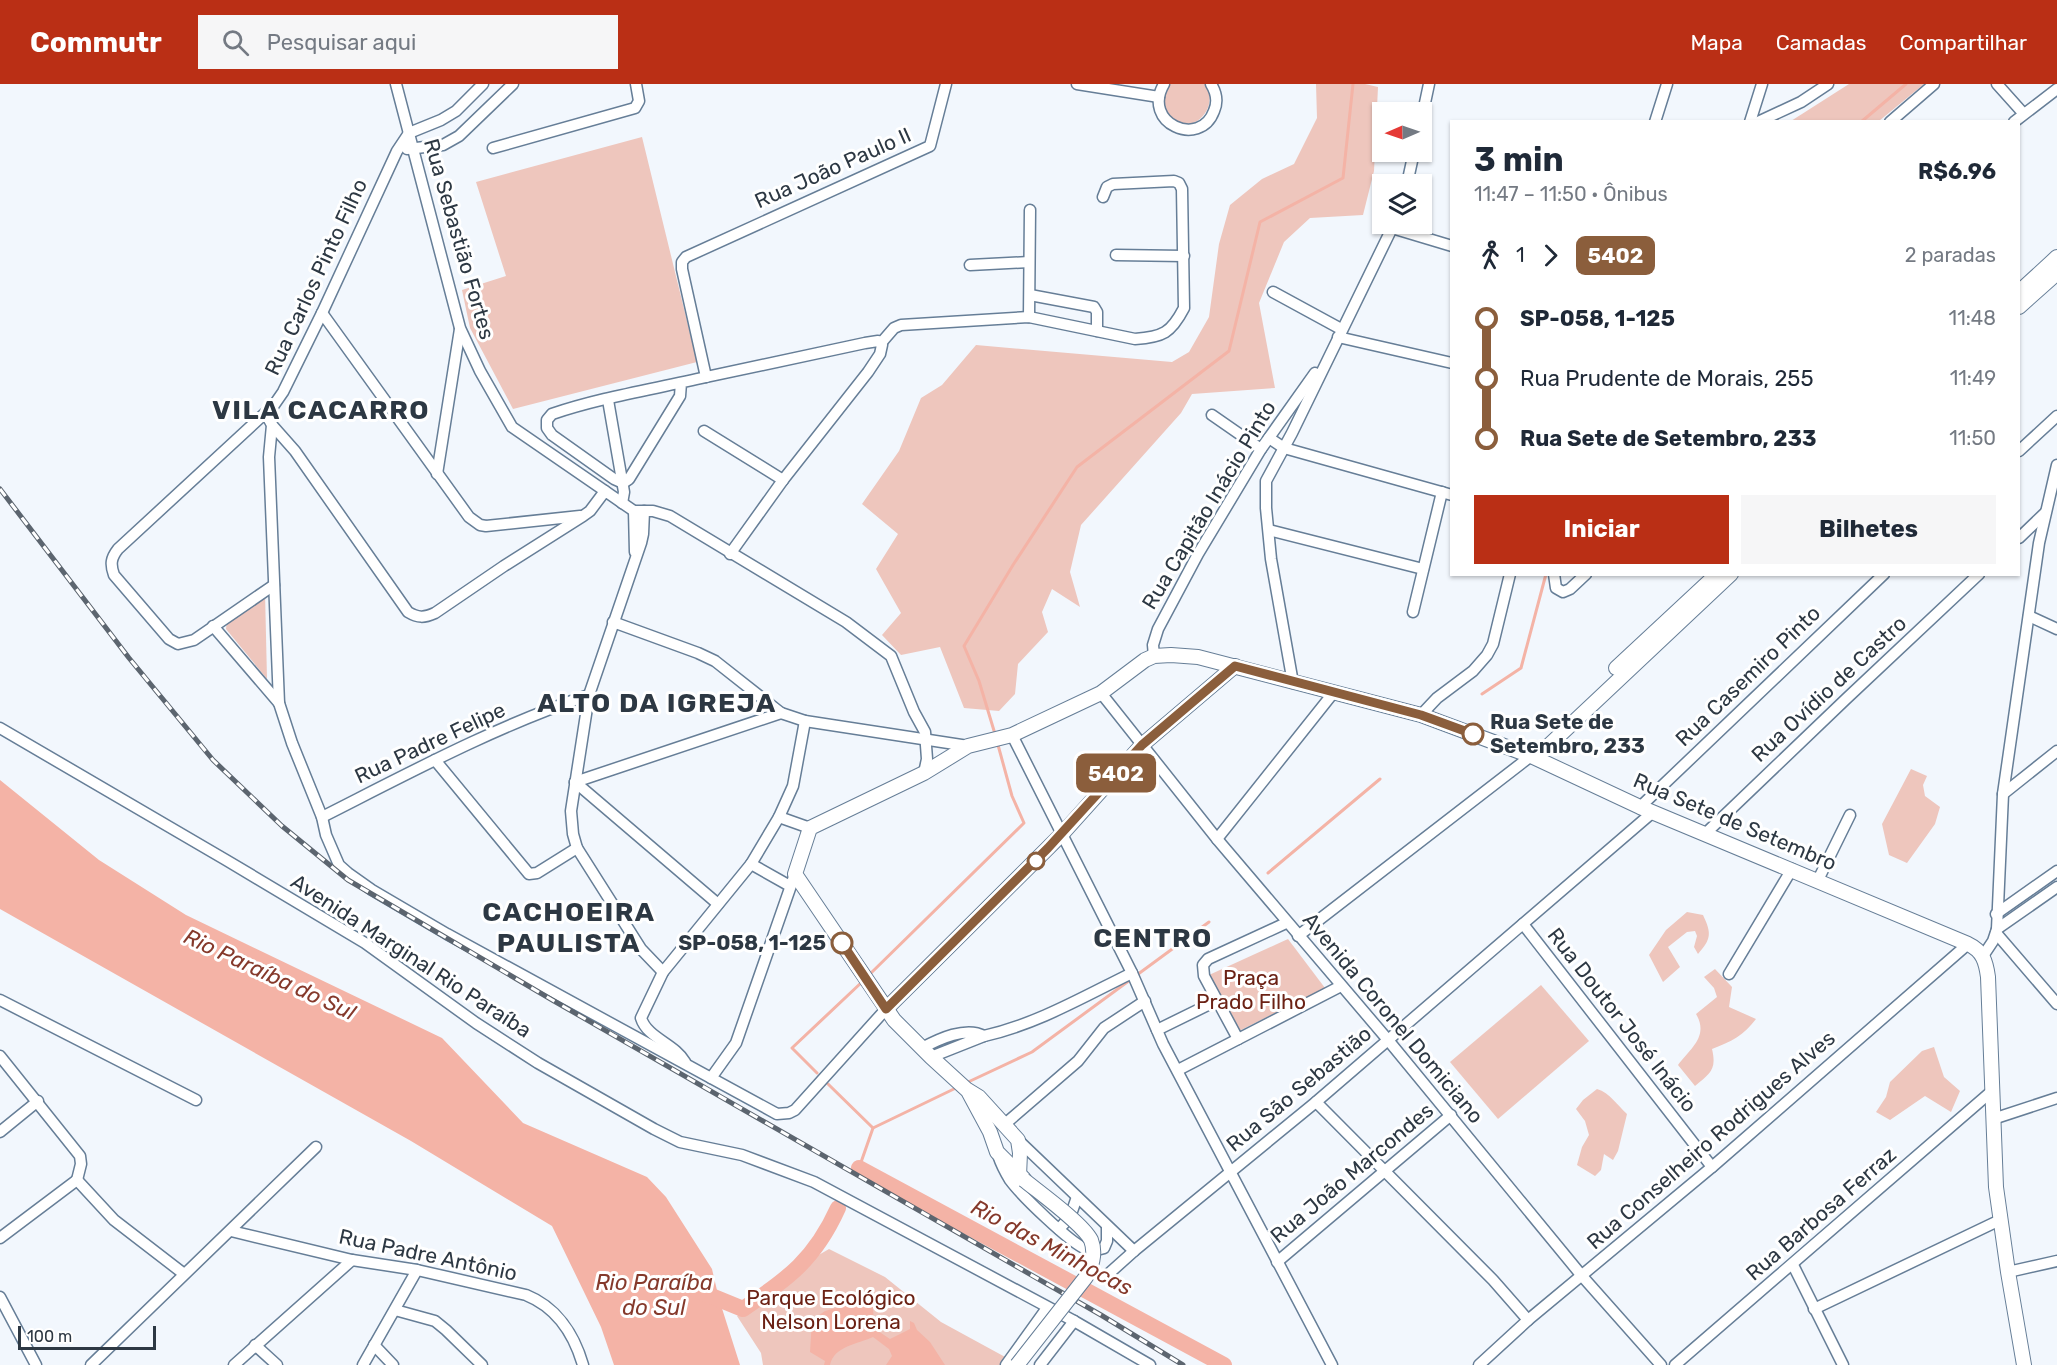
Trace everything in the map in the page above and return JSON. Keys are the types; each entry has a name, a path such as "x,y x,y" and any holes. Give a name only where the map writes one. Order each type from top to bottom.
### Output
{"main road":[{"path":"2020,291 2057,257"},
{"path":"2020,306 2057,273"},
{"path":"1531,756 1715,576"},
{"path":"1623,668 1729,576"},
{"path":"1022,1178 1020,1153 1012,1133 979,1097 966,1089 926,1053 894,1020 792,880 810,828 924,773 968,746 1012,735 1101,693 1139,664 1154,656"},
{"name":"Rua Sete de Setembro","path":"1154,656 1188,656 1235,666 1421,715 1531,756 1647,809 1968,944 1983,956"},
{"path":"886,1009 1062,834 1142,745 1235,666"},
{"path":"1983,956 1988,977 1993,1119 2000,1220 2024,1365"},
{"path":"966,1089 996,1149 1022,1178 1081,1228 1091,1241 1093,1255 1091,1269 1017,1365"},
{"path":"996,1149 1012,1133"}],"street":[{"name":"Rua Sebastião Fortes","path":"396,84 460,328 480,371 512,427 621,503 639,511 653,511 670,516 846,622 891,656 927,741"},
{"path":"409,133 456,111 483,84"},
{"path":"397,151 443,145 459,136 513,84"},
{"path":"493,148 635,108 639,101 636,84"},
{"name":"Rua João Paulo II","path":"706,377 682,268 682,262 688,254 930,146 946,84"},
{"path":"1077,84 1158,97"},
{"path":"1164,84 1158,97 1162,115 1174,127 1192,130 1208,122 1213,114 1216,97 1211,84"},
{"path":"1425,102 1429,84"},
{"path":"1656,120 1667,84"},
{"path":"1751,120 1762,84"},
{"path":"1762,120 1801,102 1828,84"},
{"path":"1892,120 1934,84"},
{"path":"1997,84 2023,113"},
{"path":"2016,120 2057,89"},
{"name":"Rua Carlos Pinto Filho","path":"213,626 194,640 178,644 169,639 114,574 111,564 112,557 232,442 266,414 283,392 397,151 409,133"},
{"path":"730,554 783,480 868,372 880,354 881,343 894,328 901,325 1029,316 1135,339 1152,338 1168,332 1176,324 1184,308 1182,189 1179,183 1174,181 1113,183 1107,187 1103,196"},
{"path":"1029,316 1030,210"},
{"path":"1266,481 1389,234"},
{"path":"1417,234 1450,245"},
{"path":"1116,255 1184,256"},
{"path":"970,265 1029,262"},
{"path":"1273,292 1339,332 1450,362"},
{"path":"1030,295 1094,307 1097,312 1097,331"},
{"path":"322,313 468,517 480,525 583,516"},
{"path":"437,474 460,328"},
{"path":"623,483 552,435 547,428 547,420 552,414 706,377 865,343 878,341 881,343"},
{"name":"Rua Capitão Inácio Pinto","path":"1154,656 1154,638 1164,615 1198,554 1261,449 1332,348"},
{"path":"623,483 629,479 680,396 681,383"},
{"path":"608,400 623,483 624,492 621,503"},
{"path":"266,414 272,425 295,451 408,612 418,617 426,617 435,613 583,516 590,511 605,491"},
{"path":"1212,415 1261,449 1266,461 1269,530 1275,586 1293,682"},
{"path":"2020,450 2057,416"},
{"path":"272,425 269,457 279,703 339,865 372,890 447,934 777,1114 795,1110 886,1009"},
{"path":"704,431 783,480"},
{"path":"1269,438 1284,448 1447,494 1423,569 1413,612"},
{"path":"2057,465 2039,543 2003,794 1996,914 1996,931 2057,1004"},
{"path":"639,511 644,534 589,695 571,811 577,848 641,949 663,972"},
{"path":"2020,537 2046,513"},
{"path":"1269,530 1423,569"},
{"path":"1421,715 1437,698 1473,671 1487,655 1493,645 1510,576"},
{"path":"1554,576 1556,588 1563,592 1570,589 1584,576"},
{"name":"Rua Casemiro Pinto","path":"1647,809 1882,576"},
{"name":"Rua Ovídio de Castro","path":"1706,833 1977,576"},
{"path":"274,585 213,626 279,703"},
{"path":"2029,616 2057,629"},
{"path":"613,621 715,661 781,713 805,721 968,746"},
{"path":"1217,839 1334,692"},
{"name":"Avenida Coronel Domiciano","path":"1101,693 1286,923 1388,1040 1582,1276 1660,1365"},
{"name":"Rua Padre Felipe","path":"322,817 435,760 556,706 589,695"},
{"path":"575,782 781,713"},
{"path":"687,1065 677,1050 643,1024 642,1016 663,972 751,864 779,817 793,786 805,721"},
{"name":"Avenida Marginal Rio Paraíba","path":"0,728 365,943 476,1023 538,1063 644,1123 680,1142 742,1155 814,1182 1074,1321 1150,1365"},
{"path":"1012,735 1132,973 1157,1030 1332,1365"},
{"path":"924,773 927,741"},
{"path":"1298,936 1531,756"},
{"path":"2003,794 2056,756"},
{"path":"435,760 529,874 537,873 577,848"},
{"path":"575,782 718,904"},
{"name":"Rua São Sebastião","path":"1106,1277 1134,1251 1316,1102 1523,924 1647,809"},
{"path":"1818,880 1850,815"},
{"path":"779,817 810,828"},
{"path":"711,1078 735,1043 792,880 751,864"},
{"path":"1729,974 1792,869"},
{"path":"1996,914 2057,872"},
{"path":"1983,956 1996,931 2057,887"},
{"path":"1238,1039 1204,976 1206,962 1286,923"},
{"name":"Rua Doutor José Inácio","path":"1523,924 1712,1167"},
{"name":"Rua Conselheiro Rodrigues Alves","path":"1479,1365 1528,1320 1712,1167 1968,944"},
{"path":"926,1053 1011,1030 1056,1012 1132,973"},
{"path":"1178,1070 1341,986"},
{"path":"0,1000 196,1100"},
{"path":"1134,1251 1012,1133 1104,1028 1145,1001"},
{"path":"1157,1030 1216,1001"},
{"path":"0,1056 80,1156 81,1164 77,1180 0,1238"},
{"name":"Rua Barbosa Ferraz","path":"1675,1365 1992,1091"},
{"path":"1993,1119 2057,1098"},
{"path":"0,1132 38,1101"},
{"path":"1316,1102 1493,1280 1528,1320"},
{"name":"Rua João Marcondes","path":"1277,1262 1451,1115"},
{"path":"91,1365 316,1147"},
{"path":"996,1149 1011,1182 1024,1197 1082,1247 1095,1250 1104,1248 1107,1227"},
{"path":"77,1180 114,1220 184,1274"},
{"path":"1059,1229 1070,1217 1077,1197"},
{"path":"1814,1309 2000,1220"},
{"name":"Rua Padre Antônio","path":"231,1231 352,1260 417,1270 526,1295 550,1309 565,1326 579,1351 583,1365"},
{"path":"234,1365 352,1260"},
{"path":"2008,1272 2057,1261"},
{"path":"1792,1265 1843,1365"},
{"path":"363,1365 417,1270"},
{"path":"0,1297 36,1365"},
{"path":"1006,1365 1047,1308"},
{"path":"395,1310 435,1321 482,1365"},
{"path":"1040,1365 1074,1321"},
{"path":"255,1345 277,1365"},
{"path":"374,1345 393,1365"}],"green space":[{"path":"1167,84 1205,84 1209,93 1209,102 1202,117 1188,124 1180,123 1171,117 1163,106"},
{"path":"1316,84 1365,84 1378,87 1377,102 1372,102 1374,171 1363,215 1310,218 1284,242 1259,303 1275,388 1192,394 1181,413 1081,525 1070,572 1080,607 1052,589 1042,612 1048,632 1018,664 1015,694 999,711 964,708 940,647 901,655 882,635 901,613 876,569 898,534 862,504 899,451 921,398 942,385 976,345 1172,362 1189,352 1209,317 1219,244 1230,205 1262,179 1294,164 1317,118"},
{"path":"1849,84 1924,84 1880,120 1793,120"},
{"path":"642,137 697,362 513,409 470,328 462,290 506,276 476,182"},
{"path":"265,592 267,679 226,629 227,621"},
{"path":"1911,769 1927,776 1923,785 1925,796 1940,807 1935,824 1907,863 1889,855 1882,824"},
{"path":"1687,912 1703,915 1709,932 1708,940 1698,954 1694,947 1697,936 1695,931 1687,932 1668,947 1680,967 1663,982 1649,955 1666,930"},
{"name":"Praça Prado Filho","path":"1288,939 1325,988 1239,1031 1209,975"},
{"path":"1715,969 1732,987 1729,1007 1756,1019 1737,1037 1712,1049 1713,1067 1695,1086 1678,1065 1697,1041 1700,1029 1696,1014 1717,997 1714,988 1704,977"},
{"path":"1541,985 1589,1041 1498,1119 1450,1062"},
{"path":"1934,1047 1944,1077 1960,1091 1951,1112 1925,1096 1890,1120 1876,1112 1886,1097 1890,1082 1922,1051"},
{"path":"1597,1089 1610,1096 1627,1114 1618,1151 1613,1160 1604,1154 1601,1170 1595,1176 1577,1165 1582,1147 1589,1135 1585,1121 1576,1109"},
{"name":"Parque Ecológico Nelson Lorena","path":"829,1249 885,1277 941,1322 1007,1358 1000,1365 763,1365 761,1353 737,1316 767,1293 786,1274"}],"water":[{"name":"Rio Paraíba do Sul","path":"0,780 99,860 186,915 442,1038 523,1123 647,1177 666,1197 712,1269 740,1365 614,1365 601,1327 552,1226 411,1141 0,909"},
{"path":"872,1300 875,1329 890,1339 910,1329 910,1321 914,1323 945,1365 886,1365 892,1356 889,1349 873,1337 847,1346 836,1354 830,1365 824,1365 825,1361 810,1352 812,1320 825,1311"}],"waterway":[{"path":"995,734 979,681 964,646 1013,565 1077,467 1229,351 1260,222 1343,178 1353,84"},
{"path":"1863,120 1906,84"},
{"path":"1482,694 1521,668 1545,576"},
{"path":"870,974 1024,823 1012,796 998,745"},
{"path":"1268,873 1380,779"},
{"path":"966,1083 1032,1052 1209,922"},
{"path":"817,1073 792,1048 862,982"},
{"path":"828,1084 873,1128"},
{"path":"859,1168 873,1128 958,1087"},
{"name":"Rio das Minhocas","path":"859,1168 1224,1365"},
{"path":"699,1291 743,1309 774,1288 799,1266 820,1241 838,1208"}],"railway":[{"path":"0,489 129,658 213,760 282,826 348,880 1101,1315 1183,1365"}],"bus line":[{"name":"5402","path":"842,943 886,1009 1062,834 1142,745 1235,666 1421,715 1473,734"}],"place":[{"name":"Rua Sete de Setembro, 233","path":"1473,734"},
{"name":"SP-058, 1-125","path":"842,943"}],"district":[{"name":"VILA CACARRO","path":"321,410"},
{"name":"ALTO DA IGREJA","path":"657,703"},
{"name":"CACHOEIRA PAULISTA","path":"569,928"},
{"name":"CENTRO","path":"1153,938"}]}
